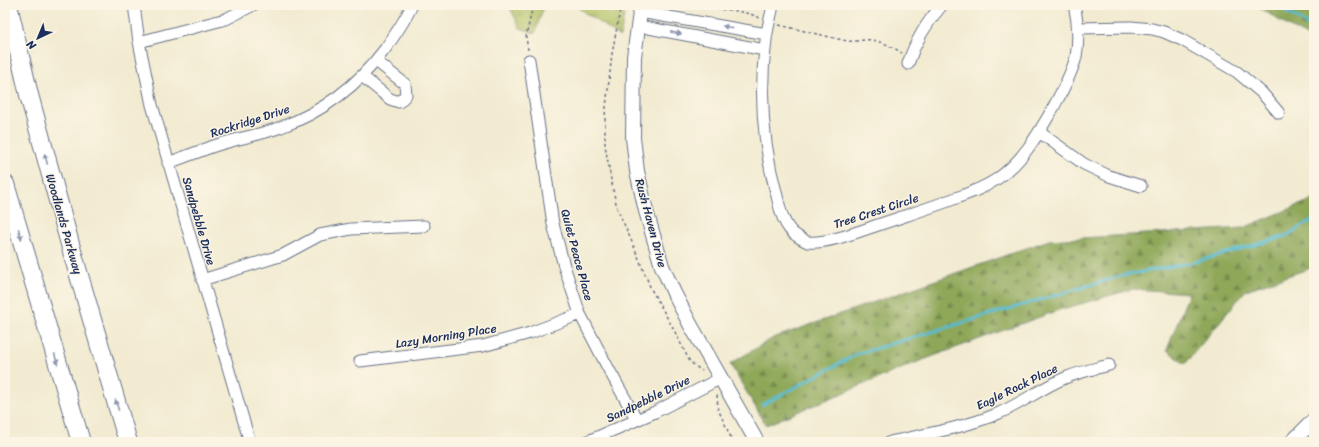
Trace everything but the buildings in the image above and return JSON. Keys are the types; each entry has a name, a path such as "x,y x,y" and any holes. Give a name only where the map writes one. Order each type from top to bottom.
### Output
{"main road":[{"name":"Woodlands Parkway","path":"8,5 28,95 73,256 128,442"},
{"path":"5,184 81,442"}],"street":[{"name":"Sandpebble Drive","path":"134,5 152,105 202,280 251,442"},
{"path":"140,42 226,19 253,5"},
{"name":"Rockridge Drive","path":"168,163 218,145 281,127 307,116 335,99 347,90 376,61 394,36 412,5"},
{"name":"Tree Crest Circle","path":"773,5 767,34 762,87 764,127 768,160 785,222 796,236 808,242 826,241 852,234 942,203 986,186 1018,162 1039,132 1059,97 1073,67 1076,56 1078,28 1074,5"},
{"path":"909,61 922,32 930,19 942,5"},
{"path":"640,14 767,34"},
{"path":"640,14 765,50"},
{"name":"Rush Haven Drive","path":"640,14 634,57 633,138 637,171 646,211 662,266 674,293 757,442"},
{"path":"1078,28 1131,27 1164,32 1182,40 1237,72 1262,93 1279,113"},
{"name":"Quiet Peace Place","path":"529,60 553,224 564,266 580,314 637,420"},
{"path":"362,76 390,99 399,102 406,95 405,84 376,61"},
{"path":"1039,132 1084,164 1109,176 1141,186"},
{"path":"202,280 283,255 320,235 351,229 424,226"},
{"name":"Lazy Morning Place","path":"360,361 483,346 530,333 580,314"},
{"name":"Eagle Rock Place","path":"890,442 955,428 981,420 1009,409 1064,378 1109,366"},
{"name":"Sandpebble Drive","path":"586,442 637,420 721,378"},
{"path":"1292,442 1314,420"}],"path":[{"path":"529,60 526,37 533,5"},
{"path":"698,5 712,9 738,12 769,22 847,41 872,40 880,42 892,46 909,61"}],"green space":[{"path":"509,5 544,5 535,33 520,28"},
{"path":"574,5 626,5 620,37"},
{"path":"1255,5 1314,5 1314,40 1288,26"},
{"path":"1314,199 1314,267 1246,290 1185,364 1167,350 1189,293 1133,289 1056,311 920,361 766,425 730,364 773,338 1049,240 1243,228"}],"waterway":[{"path":"1275,5 1314,29"},
{"path":"762,405 857,354 1121,276 1195,262 1286,236 1314,219"}]}
